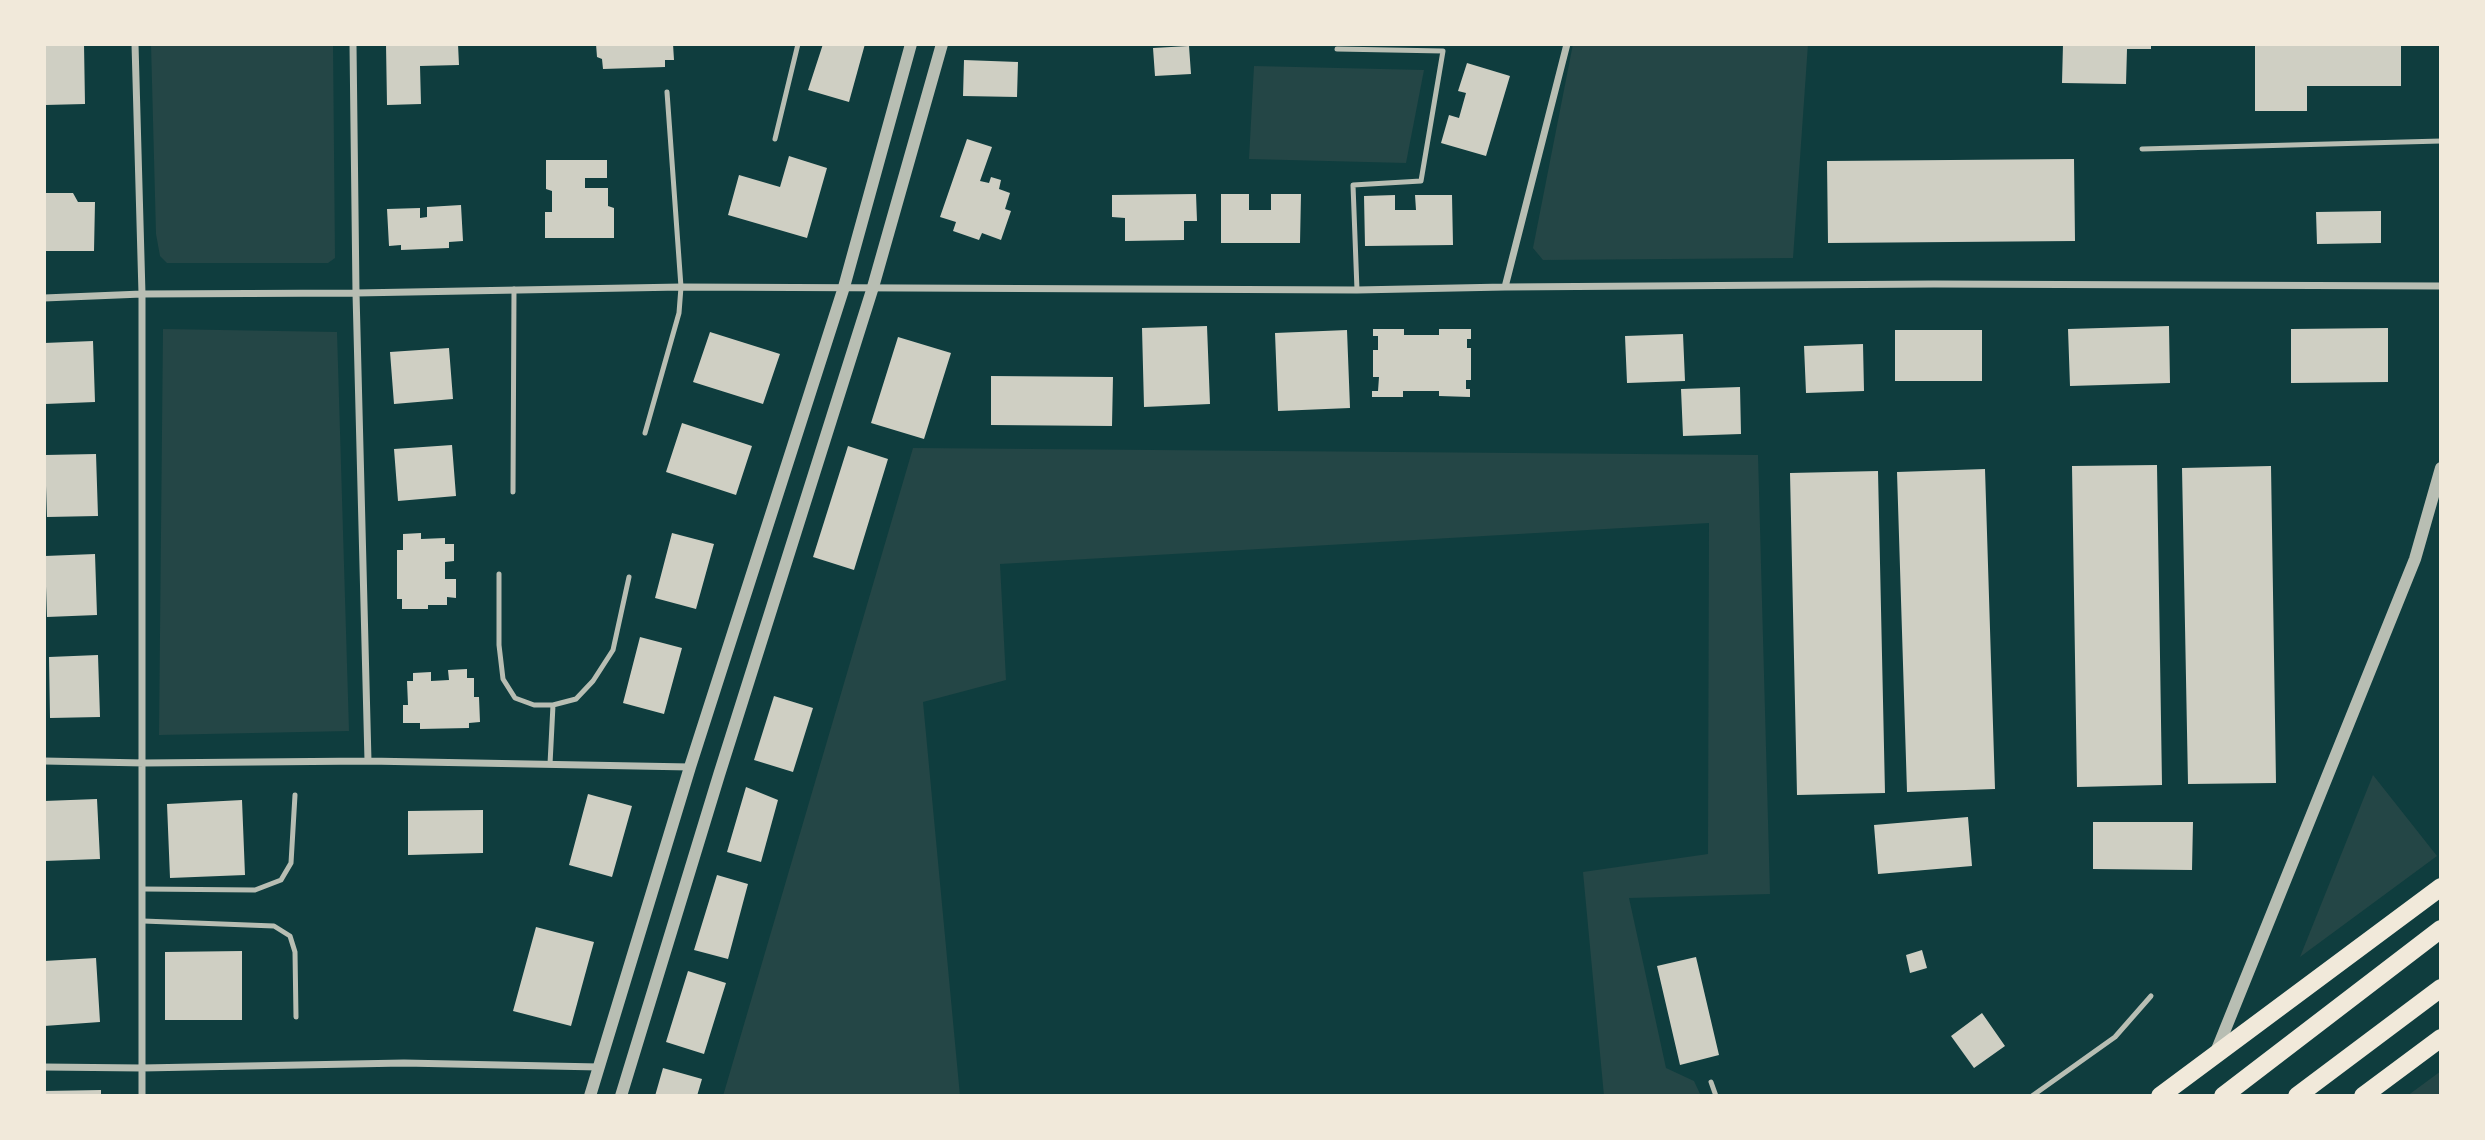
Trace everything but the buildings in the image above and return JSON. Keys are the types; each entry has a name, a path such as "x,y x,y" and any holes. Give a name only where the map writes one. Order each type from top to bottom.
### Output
{"highway":[{"path":"2160,1096 2441,887"},
{"path":"2223,1096 2441,929"},
{"path":"2297,1096 2441,988"},
{"path":"2363,1096 2441,1038"}],"street":[{"path":"135,44 142,294 142,1096"},
{"path":"353,44 356,293 368,761"},
{"path":"590,1096 690,767 844,287 911,44"},
{"path":"621,1096 873,287 942,44"},
{"path":"1505,287 1567,44"},
{"path":"44,298 142,294 681,287 1357,290 1934,284 2441,286"},
{"path":"2215,1055 2415,559 2441,468"},
{"path":"44,761 368,761 690,767"},
{"path":"44,1067 404,1063 599,1067"}],"lane":[{"path":"775,139 797,44"},
{"path":"1337,49 1443,51 1420,181 1353,185 1357,290"},
{"path":"645,433 679,313 681,287 667,92"},
{"path":"2142,149 2441,141"},
{"path":"513,492 514,289"},
{"path":"499,574 499,645 503,679 515,698 534,705 553,705 576,699 593,681 613,650 629,577"},
{"path":"550,764 553,705"},
{"path":"143,890 255,890 281,880 291,863 295,795"},
{"path":"143,921 274,926 290,936 295,952 296,1017"},
{"path":"2032,1096 2115,1037 2151,996"},
{"path":"1711,1082 1716,1096"}],"shaded area":[{"path":"151,44 333,44 335,258 328,263 167,263 160,256 156,234"},
{"path":"1573,44 1808,44 1793,258 1543,260 1533,248"},
{"path":"1254,66 1424,70 1406,163 1249,159"},
{"path":"163,329 337,332 349,731 159,735"},
{"path":"913,448 1758,455 1770,894 1629,898 1666,1068 1694,1081 1701,1096 1604,1096 1583,872 1708,854 1709,523 1000,564 1006,680 923,702 960,1096 723,1096"},
{"path":"2373,775 2437,856 2300,957"},
{"path":"2441,1071 2441,1096 2407,1096"}]}
